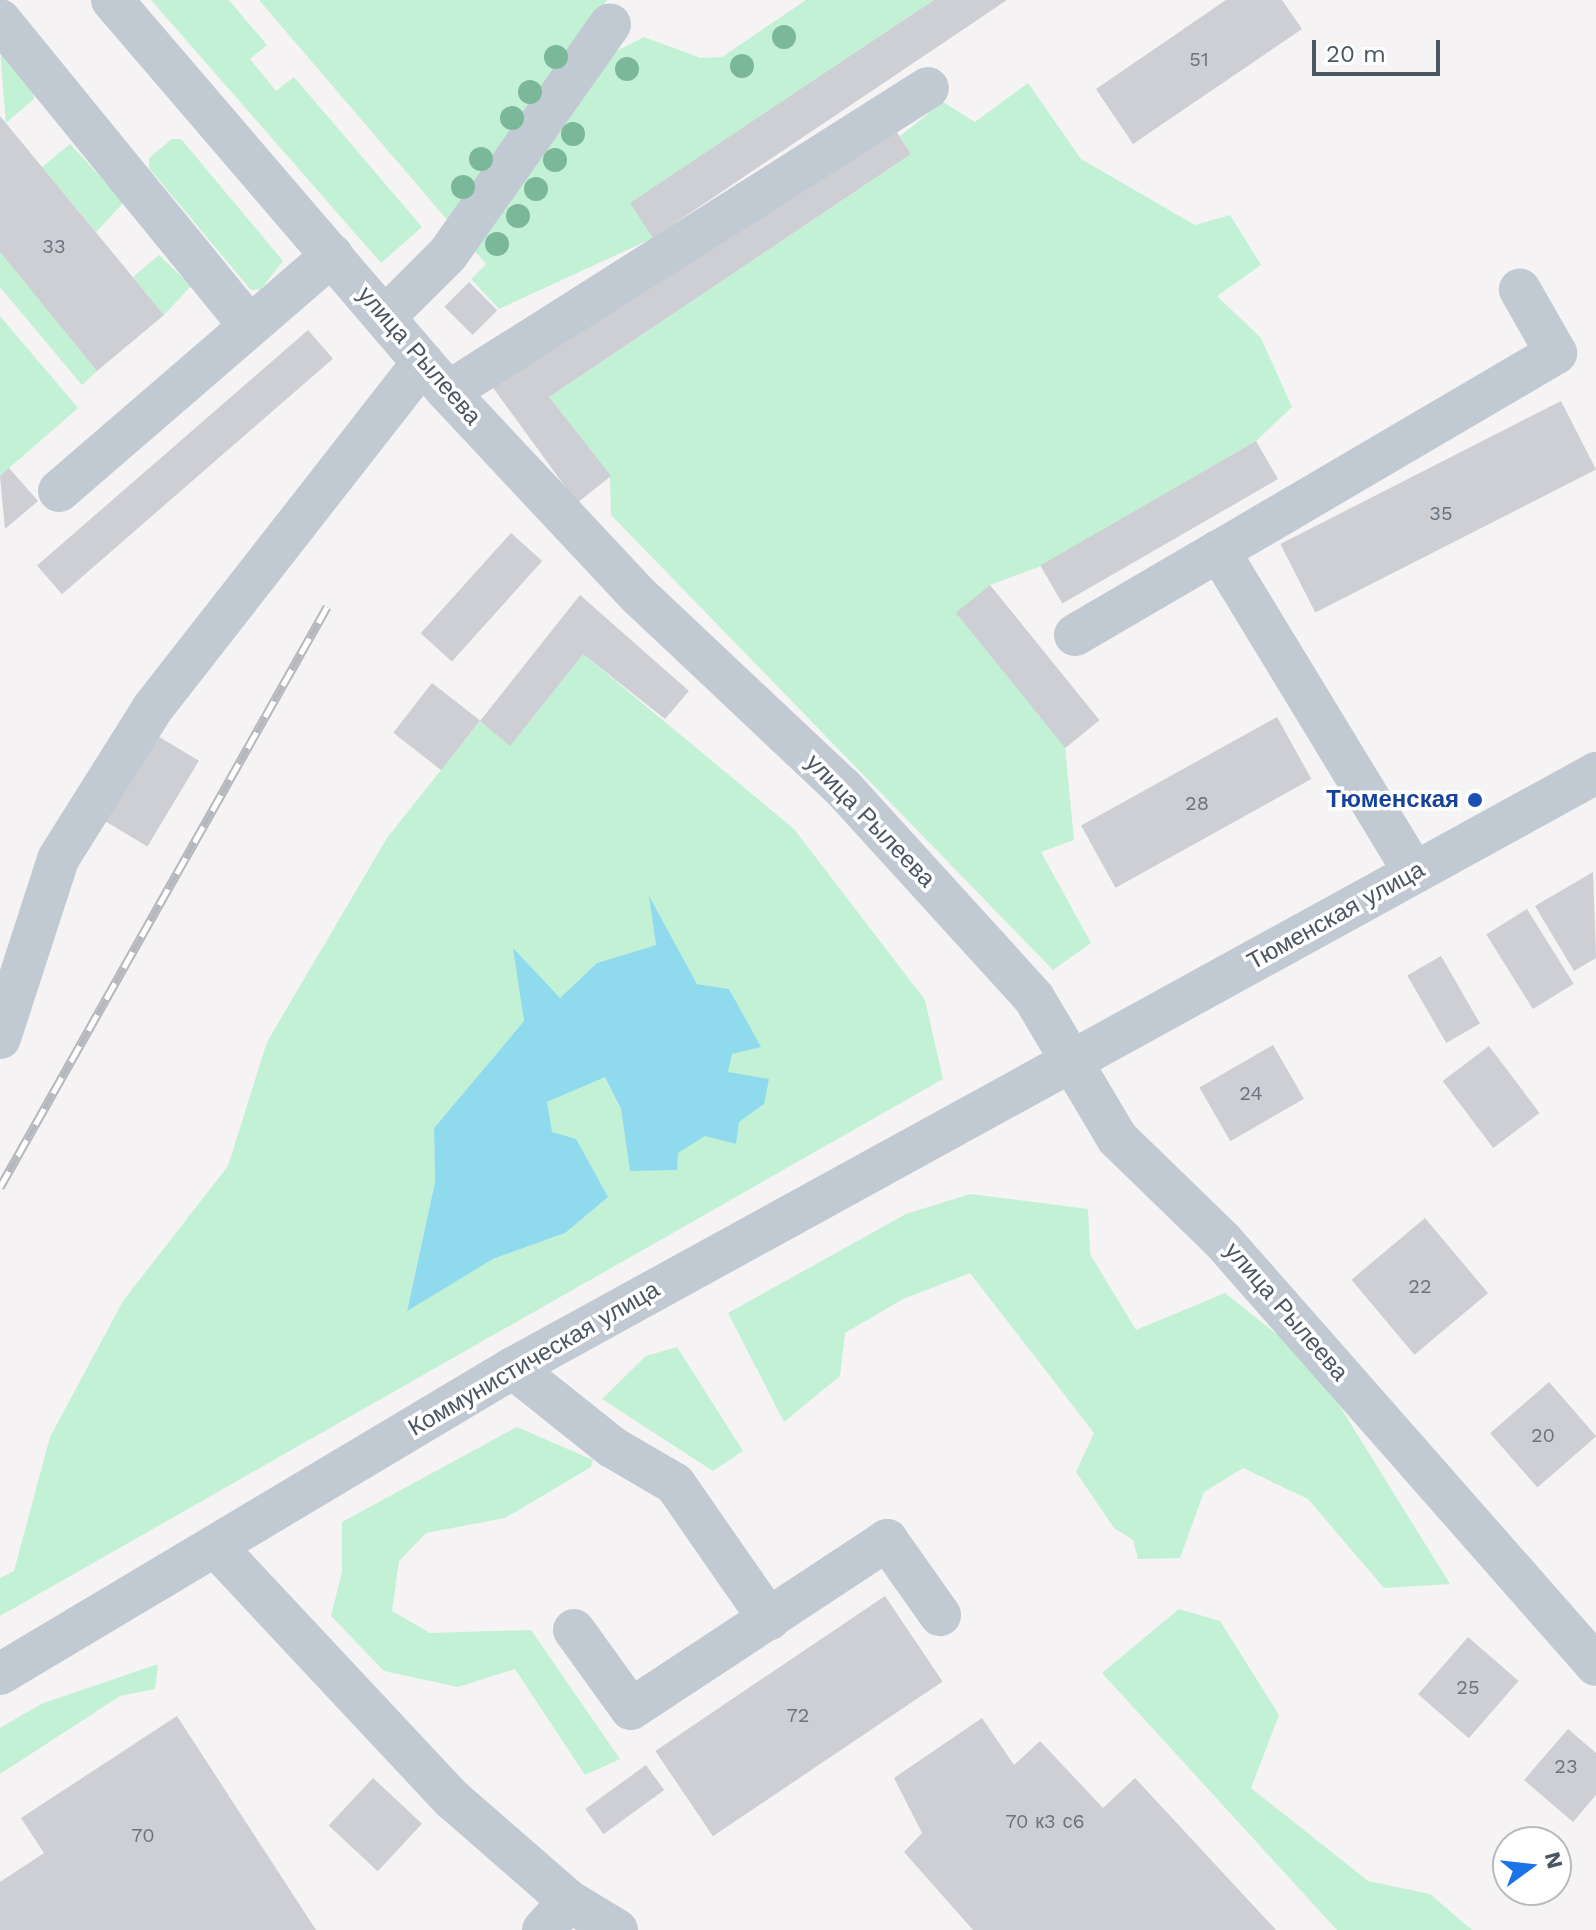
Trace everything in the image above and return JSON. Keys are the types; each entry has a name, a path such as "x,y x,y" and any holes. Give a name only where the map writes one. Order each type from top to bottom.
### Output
{"street":[{"name":"улица Рылеева","path":"112,0 436,377 638,595 843,788 1034,998 1078,1061 1117,1138 1222,1240 1596,1665"},
{"path":"0,20 248,324"},
{"path":"385,317 448,254 610,24"},
{"path":"0,1038 58,859 152,709 436,377 928,88"},
{"path":"59,491 248,324 332,255"},
{"path":"1075,635 1556,353 1520,290"},
{"path":"1219,551 1414,872"},
{"name":"Тюменская улица","path":"1078,1061 1596,773"},
{"name":"Коммунистическая улица","path":"0,1674 513,1368 1078,1061"},
{"path":"513,1368 612,1447 675,1484 769,1619"},
{"path":"574,1630 631,1709 887,1540 940,1615"},
{"path":"215,1546 556,1915 617,1930"}],"green space":[{"path":"151,0 229,0 267,45 250,59 276,91 294,77 422,227 381,263"},
{"path":"259,0 607,0 449,222"},
{"path":"806,0 934,0 631,203 653,238 499,309 471,279 486,264 473,249 607,56 644,37 701,58 722,57"},
{"path":"0,49 33,88 34,99 6,123"},
{"path":"1028,83 1081,159 1195,225 1230,215 1261,265 1217,296 1261,338 1292,407 1256,441 1041,566 990,585 957,613 1065,747 1074,840 1041,852 1091,943 1053,970 611,515 610,476 549,397 911,154 900,136 943,102 975,122"},
{"path":"172,139 181,139 283,261 261,289 251,290 149,168 149,158"},
{"path":"70,144 124,202 96,232 42,167"},
{"path":"0,252 97,371 82,385 0,287"},
{"path":"159,255 191,286 164,315 133,277"},
{"path":"0,316 78,408 0,476"},
{"path":"583,654 794,829 925,1000 943,1079 0,1616 0,1578 14,1571 50,1437 123,1301 228,1166 267,1042 387,838 480,721 510,745","holes":["650,899 697,984 729,989 760,1047 731,1054 705,1136 630,1170 621,1109 605,1076 547,1102 565,1233 493,1259 407,1310 435,1182 434,1128 524,1021 514,950 559,999 597,963 656,945"]},
{"path":"970,1194 1088,1209 1090,1254 1136,1330 1225,1293 1313,1363 1450,1584 1384,1588 1308,1499 1243,1468 1204,1492 1180,1558 1138,1559 1133,1540 1114,1528 1076,1472 1094,1433 970,1273 903,1299 845,1333 840,1376 784,1422 728,1313 906,1214"},
{"path":"677,1347 743,1451 713,1471 602,1399 646,1356"},
{"path":"517,1427 593,1460 591,1467 505,1518 426,1533 399,1561 392,1611 430,1633 531,1630 620,1759 585,1775 515,1669 458,1687 384,1671 331,1616 342,1572 342,1522"},
{"path":"1179,1609 1220,1621 1279,1715 1251,1788 1368,1881 1430,1894 1472,1930 1337,1930 1102,1673"},
{"path":"158,1664 155,1689 120,1696 0,1774 0,1728 41,1704"}],"water":[{"path":"649,896 697,984 729,989 761,1047 732,1054 728,1072 769,1079 764,1104 739,1122 736,1144 705,1136 678,1153 677,1170 630,1171 621,1109 605,1077 547,1102 552,1132 576,1139 608,1197 565,1233 493,1259 407,1311 435,1182 434,1128 524,1021 513,948 560,998 597,963 656,945"}],"building":[{"path":"934,0 1007,0 653,238 630,203"},
{"path":"1226,0 1282,0 1302,29 1133,144 1096,89"},
{"path":"0,116 164,315 97,371 0,252"},
{"path":"889,120 911,154 549,397 611,476 577,503 491,385"},
{"path":"469,282 497,310 473,335 444,307"},
{"path":"308,330 333,359 62,594 37,566"},
{"path":"1561,401 1596,470 1315,613 1280,544"},
{"path":"1256,441 1278,479 1062,604 1040,566"},
{"path":"9,468 38,501 5,529 0,476"},
{"path":"511,533 542,561 452,661 421,633"},
{"path":"990,585 1100,720 1065,748 956,613"},
{"path":"580,595 689,691 665,719 583,654 510,746 480,721"},
{"path":"432,683 480,721 441,770 393,733"},
{"path":"1277,717 1311,779 1116,888 1081,826"},
{"path":"156,735 199,761 147,846 104,821"},
{"path":"1593,872 1596,958 1574,971 1535,906"},
{"path":"1527,909 1574,984 1533,1009 1486,934"},
{"path":"1441,956 1480,1024 1446,1043 1407,976"},
{"path":"1273,1045 1304,1099 1230,1141 1199,1088"},
{"path":"1489,1046 1540,1113 1493,1148 1443,1081"},
{"path":"1425,1218 1488,1293 1414,1355 1351,1280"},
{"path":"1549,1382 1596,1437 1537,1488 1490,1433"},
{"path":"885,1596 943,1681 713,1836 655,1751"},
{"path":"1468,1637 1519,1681 1469,1738 1418,1694"},
{"path":"177,1716 316,1930 0,1930 0,1882 44,1853 21,1818"},
{"path":"982,1718 1014,1765 1040,1741 1103,1808 1135,1778 1276,1930 973,1930 904,1852 922,1833 894,1778"},
{"path":"1568,1729 1596,1753 1596,1795 1573,1822 1524,1780"},
{"path":"646,1765 664,1790 604,1834 585,1809"},
{"path":"373,1778 422,1824 378,1871 329,1826"}],"railway":[{"path":"0,1187 327,607"}],"place":[{"name":"Тюменская","path":"1475,800"}]}
